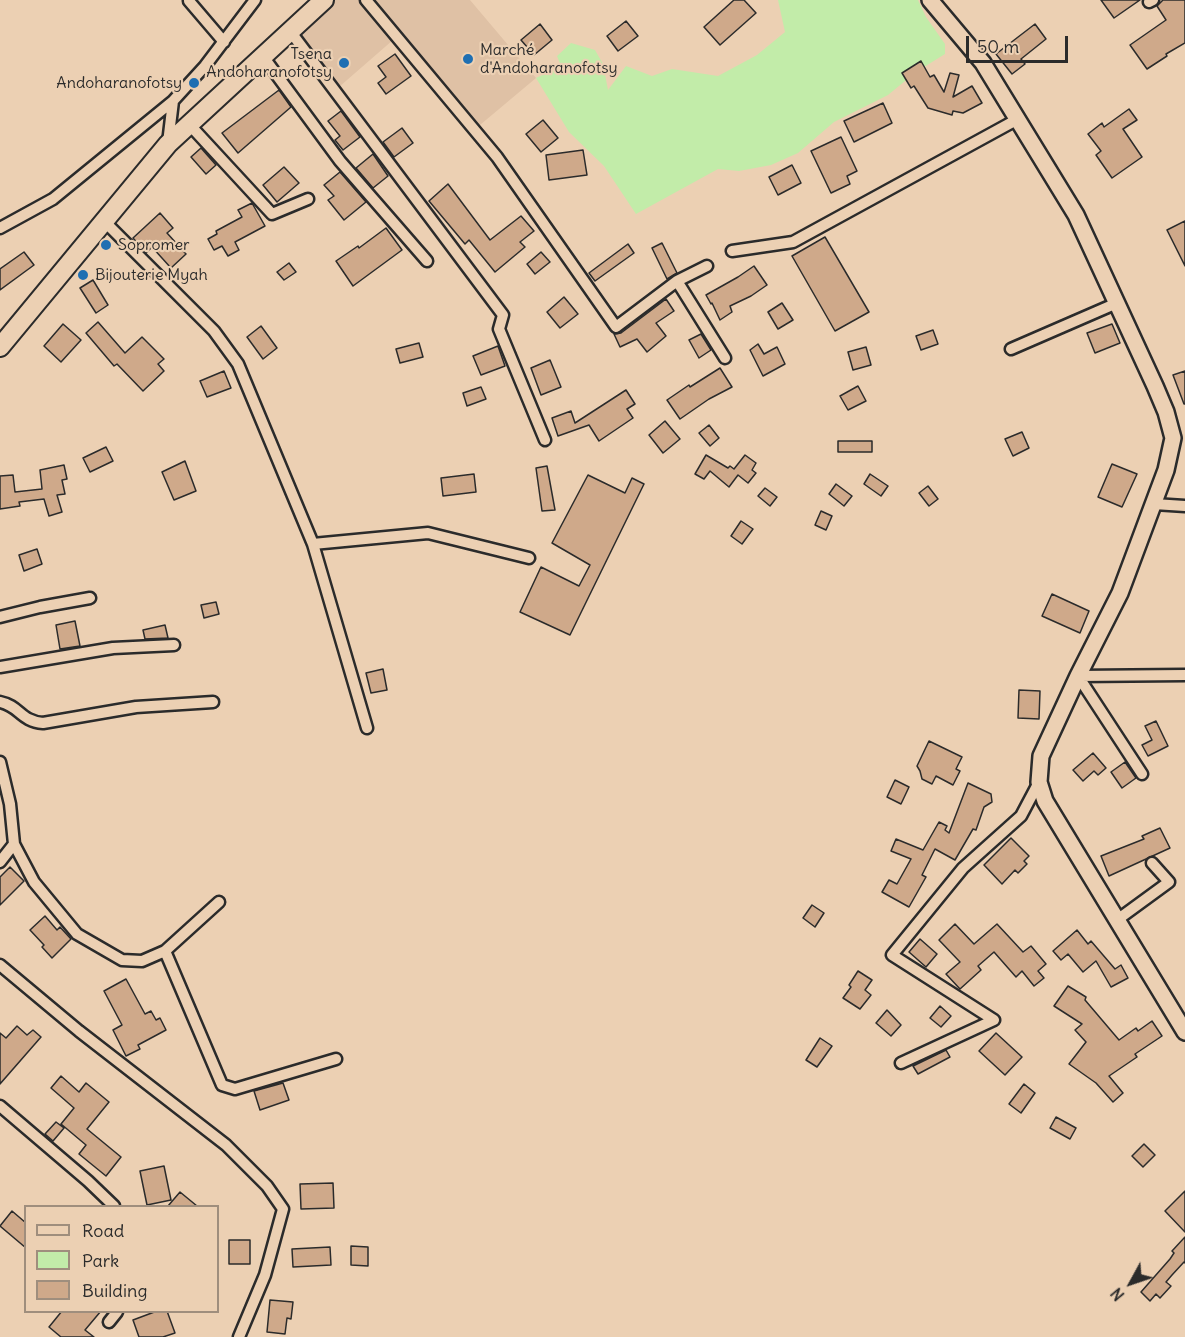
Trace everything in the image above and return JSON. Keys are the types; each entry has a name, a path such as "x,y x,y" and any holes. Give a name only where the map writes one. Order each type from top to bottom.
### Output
{"main road":[{"path":"0,347 168,144 188,123 324,0"}],"street":[{"path":"0,228 53,199 173,101 224,42 255,0"},
{"path":"366,0 496,157 616,327 677,281 707,266"},
{"path":"930,0 983,63 1076,215 1159,395 1173,438 1166,470 1120,593 1041,756 1039,782 1045,801 1185,1032"},
{"path":"189,1 224,42"},
{"path":"290,31 503,315 499,329 545,440"},
{"path":"262,55 340,161 427,261"},
{"path":"168,144 173,101"},
{"path":"732,251 793,242 1018,119"},
{"path":"188,123 272,214 308,199"},
{"path":"104,221 214,331 238,364 313,544 367,728"},
{"path":"677,281 725,358"},
{"path":"1011,350 1117,303"},
{"path":"1154,504 1185,506"},
{"path":"313,544 428,533 529,558"},
{"path":"0,617 90,598"},
{"path":"0,667 113,648 174,645"},
{"path":"1078,676 1185,675"},
{"path":"1078,676 1142,774"},
{"path":"0,702 9,704 30,722 43,723 136,707 213,702"},
{"path":"0,762 10,804 14,844 34,882 77,933 122,960 142,961 165,951 219,902"},
{"path":"901,1063 994,1020 892,956 963,868 1021,816 1039,782"},
{"path":"0,862 14,844"},
{"path":"1117,920 1169,882 1152,863"},
{"path":"165,951 222,1085 235,1089 336,1059"},
{"path":"0,965 79,1031 226,1145 267,1186 283,1209 265,1275 239,1337"},
{"path":"0,1106 113,1205"},
{"path":"109,1322 116,1313"}],"shaded area":[{"name":"Tsena Andoharanofotsy","path":"332,0 359,0 393,40 339,87 299,31"},
{"name":"Marché d'Andoharanofotsy","path":"366,0 470,0 536,78 474,130"}],"green space":[{"path":"778,0 918,0 926,17 945,44 945,54 916,72 888,95 834,122 798,153 771,165 739,171 718,169 636,214 604,166 569,132 536,78 561,66 557,56 571,43 595,50 603,64 608,90 626,66 652,76 672,69 718,76 757,55 785,32"}],"building":[{"path":"734,0 744,0 756,13 720,45 704,27"},
{"path":"1101,0 1140,0 1114,18"},
{"path":"1163,0 1185,0 1185,43 1147,69 1130,45 1166,20 1157,6"},
{"path":"626,21 638,36 618,51 607,36"},
{"path":"540,24 552,40 534,55 521,40"},
{"path":"1035,24 1046,39 1021,59 1025,64 1012,74 996,54"},
{"path":"395,54 411,76 386,94 378,83 386,77 378,66"},
{"path":"921,61 930,77 934,75 944,92 950,73 959,75 953,97 972,86 982,103 963,113 953,111 952,115 928,108 914,86 911,88 902,73"},
{"path":"279,90 291,107 238,153 222,133"},
{"path":"883,103 892,123 854,142 844,121"},
{"path":"1129,109 1137,120 1123,129 1142,157 1112,178 1096,155 1101,151 1088,134 1102,123 1104,127"},
{"path":"341,111 360,137 343,150 335,140 340,136 328,121"},
{"path":"543,120 558,138 541,152 526,134"},
{"path":"402,128 413,143 394,157 383,142"},
{"path":"841,137 857,171 847,176 850,184 831,193 811,151"},
{"path":"201,148 216,165 206,174 191,157"},
{"path":"583,150 587,175 549,180 546,155"},
{"path":"373,154 388,176 373,188 356,168"},
{"path":"792,165 801,183 778,195 769,177"},
{"path":"284,167 299,183 277,202 263,185"},
{"path":"340,172 366,202 344,220 328,200 334,196 324,185"},
{"path":"448,184 490,240 521,216 534,231 520,242 525,247 495,272 469,240 465,244 429,201"},
{"path":"252,203 265,226 235,242 239,250 228,256 222,246 214,250 208,239 217,234 216,231 242,217 238,210"},
{"path":"160,213 173,228 167,233 186,254 171,268 152,247 146,253 133,238"},
{"path":"1185,221 1185,266 1167,230"},
{"path":"386,228 402,250 353,286 336,261 358,246 359,248"},
{"path":"825,237 869,312 835,331 792,256"},
{"path":"662,243 677,273 667,279 652,248"},
{"path":"628,244 634,253 595,281 589,273"},
{"path":"24,252 34,265 0,290 0,269"},
{"path":"541,252 550,262 535,274 527,264"},
{"path":"289,263 296,272 284,280 277,272"},
{"path":"754,266 767,285 730,306 732,312 720,320 706,295"},
{"path":"93,280 108,305 96,313 80,288"},
{"path":"564,297 578,314 560,328 547,312"},
{"path":"666,299 674,311 656,323 666,336 647,352 637,339 620,347 614,334 621,333"},
{"path":"782,303 793,320 778,329 768,312"},
{"path":"98,322 125,353 142,337 164,359 158,364 164,371 143,391 117,364 114,366 86,333"},
{"path":"63,324 81,340 61,362 44,346"},
{"path":"1112,324 1120,343 1095,353 1087,333"},
{"path":"261,326 277,348 263,359 247,337"},
{"path":"933,330 938,344 921,350 916,336"},
{"path":"701,334 711,350 699,358 689,340"},
{"path":"419,343 423,357 400,363 396,349"},
{"path":"758,344 764,354 777,347 785,364 763,376 750,350"},
{"path":"498,346 505,366 481,375 473,356"},
{"path":"866,347 871,365 853,370 848,352"},
{"path":"550,360 561,387 541,395 531,368"},
{"path":"720,368 732,387 709,399 680,419 667,400"},
{"path":"224,371 231,388 207,397 200,381"},
{"path":"1185,371 1185,404 1184,404 1173,375"},
{"path":"858,386 866,401 848,410 840,396"},
{"path":"481,387 486,399 467,406 463,393"},
{"path":"626,390 635,404 627,409 633,418 599,441 589,425 558,436 552,418 571,411 575,423"},
{"path":"665,421 680,439 663,453 649,435"},
{"path":"709,425 719,438 710,446 699,433"},
{"path":"1022,432 1029,448 1013,456 1005,439"},
{"path":"838,441 872,441 872,452 838,452"},
{"path":"106,447 113,461 90,472 83,458"},
{"path":"706,455 734,469 745,455 756,463 752,470 756,473 748,483 738,475 729,487 710,471 704,479 695,474"},
{"path":"185,461 196,491 174,500 162,472"},
{"path":"1112,464 1137,474 1122,507 1098,497"},
{"path":"64,465 67,479 62,480 65,494 57,495 62,512 49,516 44,499 19,502 20,506 0,509 0,476 13,475 15,492 42,489 40,470"},
{"path":"547,466 555,510 542,511 536,468"},
{"path":"474,474 476,492 443,496 441,478"},
{"path":"870,474 888,486 881,496 864,484"},
{"path":"588,475 625,493 632,478 644,484 570,635 520,612 541,567 579,586 590,565 552,543"},
{"path":"836,484 852,496 844,506 829,494"},
{"path":"928,486 938,499 929,506 919,493"},
{"path":"765,488 777,497 770,506 758,496"},
{"path":"821,511 832,516 826,530 815,525"},
{"path":"741,521 753,529 742,544 731,536"},
{"path":"37,549 42,564 24,571 19,555"},
{"path":"1052,594 1089,611 1080,633 1042,616"},
{"path":"216,602 219,614 204,618 201,605"},
{"path":"75,621 80,646 60,649 56,625"},
{"path":"165,625 168,638 145,639 143,630"},
{"path":"383,669 387,690 371,693 366,673"},
{"path":"1019,690 1040,691 1039,719 1018,718"},
{"path":"1156,721 1168,746 1148,756 1142,745 1152,740 1145,726"},
{"path":"929,741 962,757 956,769 960,771 953,785 936,776 932,784 922,779 917,766"},
{"path":"1093,753 1106,768 1098,775 1094,771 1083,781 1073,770"},
{"path":"1125,762 1136,778 1122,788 1111,772"},
{"path":"895,780 909,787 901,804 887,797"},
{"path":"968,783 991,794 992,802 984,807 976,830 973,829 955,860 935,849 922,875 926,877 909,907 882,892 889,880 897,884 911,859 891,851 896,839 923,850 939,822 947,826 945,830 949,833"},
{"path":"1160,828 1170,848 1109,876 1101,856 1144,839 1142,836"},
{"path":"1011,838 1029,856 1024,861 1027,864 1018,873 1015,870 1002,884 984,865"},
{"path":"10,867 24,881 0,905 0,877"},
{"path":"812,905 824,913 815,927 803,918"},
{"path":"45,916 57,930 60,927 71,939 52,958 30,930"},
{"path":"955,924 974,944 997,924 1023,952 1031,946 1046,964 1038,971 1044,978 1034,986 1022,971 1016,977 994,952 978,966 981,970 960,989 946,974 960,962 939,940"},
{"path":"1077,930 1088,944 1091,941 1115,969 1121,965 1128,978 1111,987 1096,961 1083,972 1068,954 1061,960 1053,951"},
{"path":"920,939 937,954 926,967 909,952"},
{"path":"858,971 872,980 865,990 871,995 860,1009 843,998"},
{"path":"126,979 145,1014 151,1011 156,1020 160,1018 166,1030 138,1045 140,1049 126,1056 113,1030 122,1025 104,991"},
{"path":"1068,986 1086,997 1085,1000 1119,1040 1136,1028 1138,1031 1152,1021 1162,1036 1135,1054 1137,1057 1109,1076 1123,1093 1113,1102 1096,1083 1069,1064 1086,1042 1075,1030 1082,1024 1054,1006"},
{"path":"940,1006 951,1016 941,1027 930,1018"},
{"path":"887,1010 901,1025 891,1036 876,1023"},
{"path":"17,1026 27,1035 33,1030 41,1037 0,1084 0,1033 6,1038"},
{"path":"996,1033 1022,1057 1005,1075 979,1051"},
{"path":"820,1038 832,1046 817,1067 806,1060"},
{"path":"946,1050 950,1057 918,1074 913,1066"},
{"path":"61,1076 79,1092 86,1083 109,1102 87,1129 121,1157 106,1176 79,1154 86,1145 61,1124 74,1108 51,1088"},
{"path":"283,1083 289,1100 260,1110 254,1091"},
{"path":"1024,1084 1035,1093 1021,1113 1009,1104"},
{"path":"1056,1117 1076,1128 1070,1139 1050,1128"},
{"path":"56,1122 64,1128 53,1141 45,1134"},
{"path":"1144,1144 1155,1155 1143,1167 1132,1156"},
{"path":"164,1166 171,1200 147,1205 140,1171"},
{"path":"333,1183 334,1208 301,1209 300,1184"},
{"path":"1185,1191 1185,1232 1165,1211"},
{"path":"180,1192 196,1205 169,1205"},
{"path":"12,1211 24,1221 24,1246 0,1226"},
{"path":"1185,1237 1185,1263 1166,1282 1171,1286 1160,1298 1156,1294 1150,1301 1141,1292 1170,1259 1174,1253 1172,1251"},
{"path":"229,1240 250,1240 250,1264 229,1264"},
{"path":"351,1246 368,1247 368,1266 351,1265"},
{"path":"330,1247 331,1265 293,1267 292,1249"},
{"path":"270,1300 293,1302 291,1319 287,1318 285,1334 267,1332"},
{"path":"60,1313 99,1313 85,1330 94,1337 61,1337 49,1327"},
{"path":"152,1313 168,1313 175,1333 163,1337 139,1337 133,1320"}],"place":[{"name":"Marché d'Andoharanofotsy","path":"468,59"},
{"name":"Tsena Andoharanofotsy","path":"344,63"},
{"name":"Andoharanofotsy","path":"194,83"},
{"name":"Sopromer","path":"106,245"},
{"name":"Bijouterie Myah","path":"83,275"}]}
